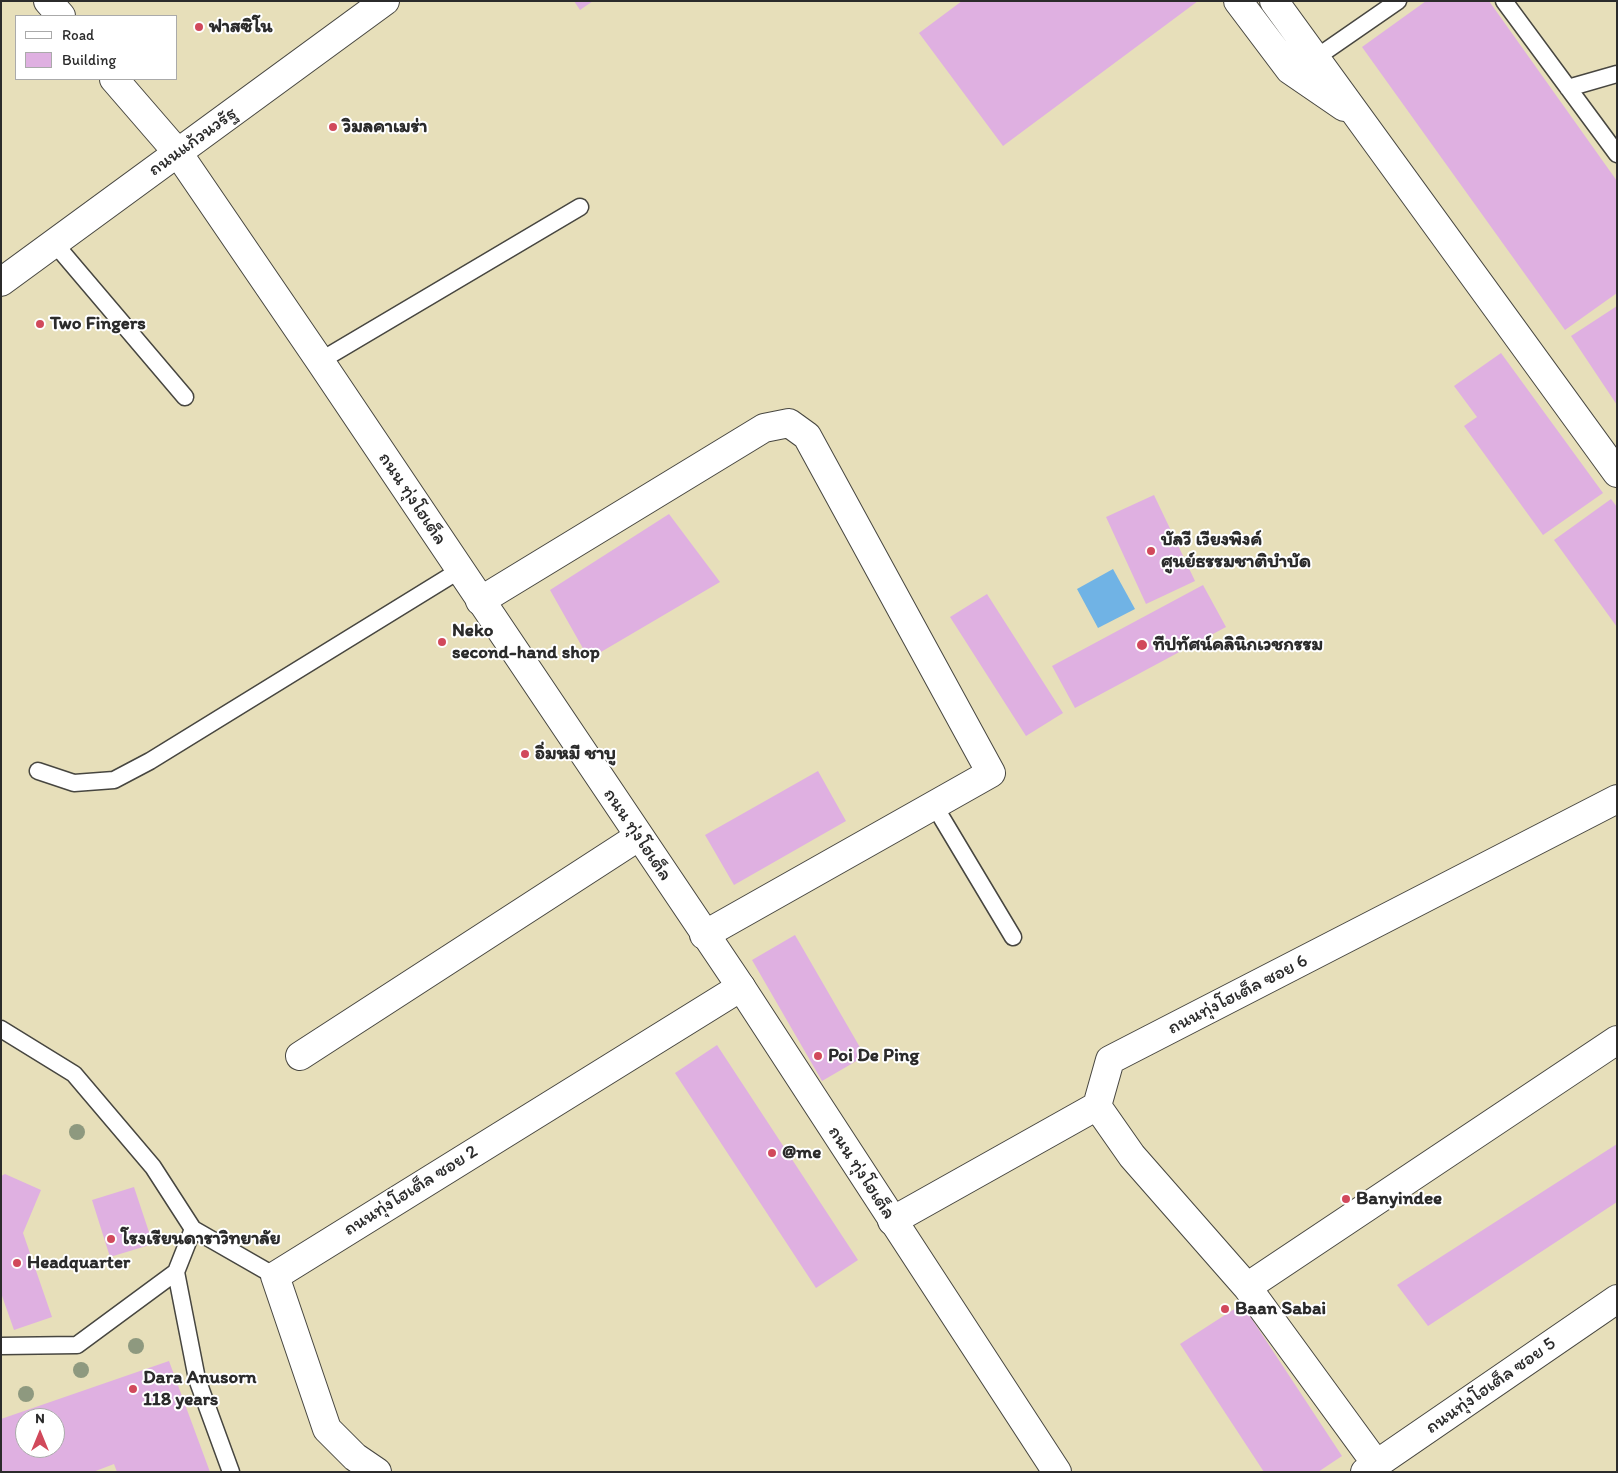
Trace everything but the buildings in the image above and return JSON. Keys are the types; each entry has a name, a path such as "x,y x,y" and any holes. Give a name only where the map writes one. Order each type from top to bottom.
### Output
{"street":[{"path":"48,1 60,15"},
{"name":"ถนนแก้วนวรัฐ","path":"1,282 385,1"},
{"path":"1238,1 1290,70 1362,119"},
{"path":"1274,1 1317,57 1617,473"},
{"path":"1290,70 1317,57"},
{"name":"ถนน ทุ่งโฮเต็ล","path":"115,80 178,153 320,361 638,837 741,987 892,1222 1058,1472"},
{"path":"480,601 764,428 789,423 807,436 992,773 704,935"},
{"name":"ถนนทุ่งโฮเต็ล ซอย 6","path":"1097,1106 1110,1060 1617,799"},
{"path":"300,1056 638,837"},
{"name":"ถนนทุ่งโฮเต็ล ซอย 2","path":"274,1276 741,987"},
{"path":"1247,1287 1617,1040"},
{"path":"892,1222 1097,1106 1132,1156 1247,1287 1371,1468"},
{"path":"274,1276 327,1429 354,1457 377,1472"},
{"name":"ถนนทุ่งโฮเต็ล ซอย 5","path":"1371,1468 1617,1298"}],"lane":[{"path":"1317,57 1398,1"},
{"path":"1504,1 1617,154"},
{"path":"1568,88 1617,74"},
{"path":"320,361 580,207"},
{"path":"55,244 185,398"},
{"path":"38,771 74,783 114,780 150,761 460,570"},
{"path":"934,805 1013,937"},
{"path":"1,1029 74,1074 153,1167 193,1229 274,1276"},
{"path":"1,1346 77,1344 176,1272 193,1229"},
{"path":"176,1272 197,1379 231,1472"}],"water":[{"path":"1113,569 1135,609 1098,628 1077,589"}],"place":[{"name":"ฟาสซิโน","path":"199,27"},
{"name":"วิมลคาเมร่า","path":"333,127"},
{"name":"Two Fingers","path":"40,324"},
{"name":"บัลวี เวียงพิงค์ ศูนย์ธรรมชาติบำบัด","path":"1151,551"},
{"name":"Neko second-hand shop","path":"442,642"},
{"name":"ทีปทัศน์คลินิกเวชกรรม","path":"1142,645"},
{"name":"อิ่มหมี ชาบู","path":"525,754"},
{"name":"Poi De Ping","path":"818,1056"},
{"name":"@me","path":"772,1153"},
{"name":"Banyindee","path":"1346,1199"},
{"name":"โรงเรียนดาราวิทยาลัย","path":"111,1239"},
{"name":"Headquarter","path":"17,1263"},
{"name":"Baan Sabai","path":"1225,1309"},
{"name":"Dara Anusorn 118 years","path":"133,1389"}]}
